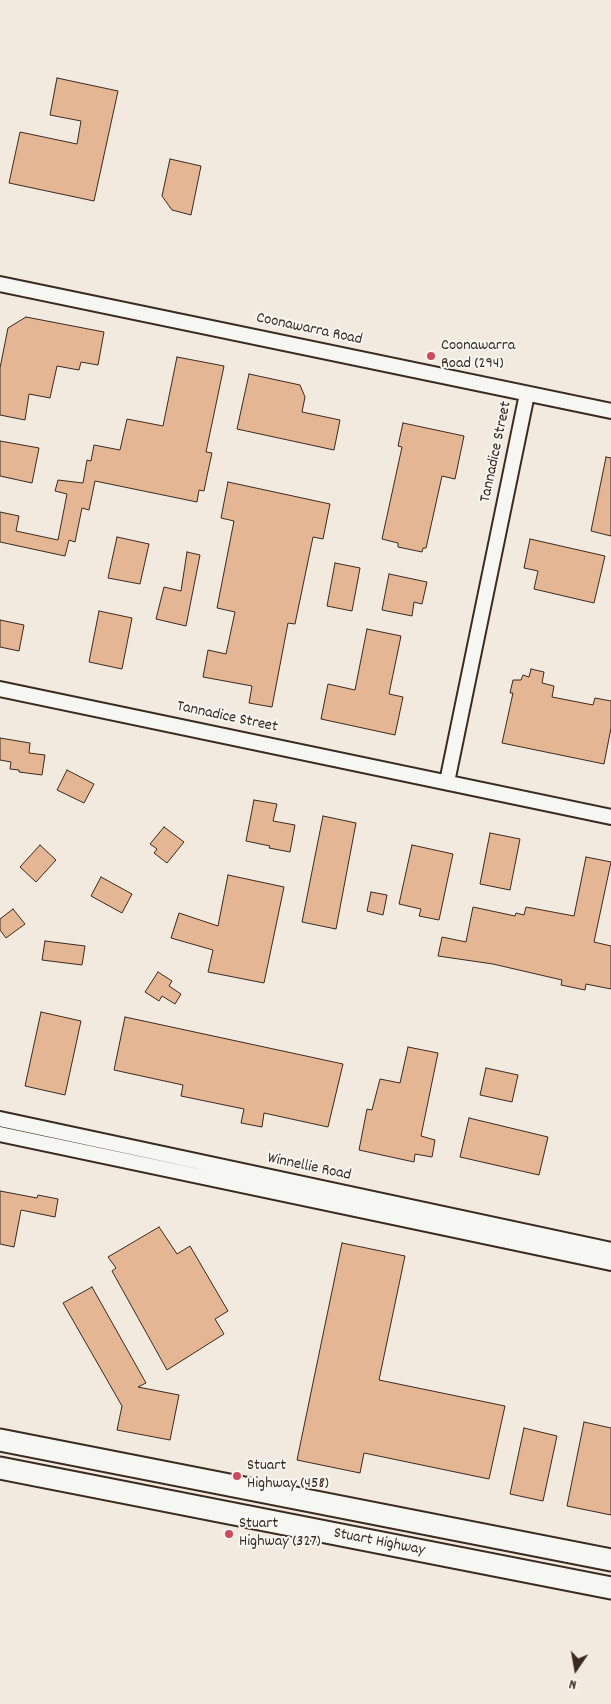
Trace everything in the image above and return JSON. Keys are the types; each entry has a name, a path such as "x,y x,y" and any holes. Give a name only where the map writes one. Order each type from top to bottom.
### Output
{"highway":[{"name":"Stuart Highway","path":"0,1440 611,1560"},
{"name":"Stuart Highway","path":"0,1468 611,1588"},
{"path":"143,1496 148,1469"}],"street":[{"name":"Coonawarra Road","path":"0,284 611,411"},
{"name":"Tannadice Street","path":"447,782 527,394"},
{"name":"Tannadice Street","path":"0,689 611,817"},
{"name":"Winnellie Road","path":"0,1119 611,1250"},
{"name":"Winnellie Road","path":"0,1134 611,1263"}],"building":[{"path":"57,78 118,91 94,201 9,183 20,132 77,144 81,121 50,115"},
{"path":"170,159 201,166 191,215 172,210 162,196"},
{"path":"26,317 104,332 98,365 81,362 79,370 57,366 50,398 29,394 25,420 0,415 0,368 8,328"},
{"path":"177,357 224,366 206,452 212,453 204,491 199,490 197,502 95,481 89,510 82,508 75,542 69,540 65,556 0,542 0,512 19,516 16,531 58,540 67,494 55,491 58,480 83,483 87,460 91,461 94,445 120,450 127,419 163,426"},
{"path":"249,374 300,385 305,397 302,412 340,420 334,450 237,429"},
{"path":"403,423 464,436 455,479 442,476 426,548 423,548 422,552 398,547 398,543 382,539 402,447 398,446"},
{"path":"0,441 39,448 32,483 0,476"},
{"path":"606,457 611,458 611,536 591,531"},
{"path":"228,482 330,504 323,539 313,537 295,624 288,623 272,707 249,703 252,686 203,677 208,650 226,654 235,612 217,608 234,521 221,518"},
{"path":"117,537 149,544 140,584 108,578"},
{"path":"530,539 605,556 594,603 534,589 538,571 524,568"},
{"path":"187,552 200,555 186,626 156,619 164,587 181,591"},
{"path":"335,563 360,568 352,611 327,606"},
{"path":"389,574 427,582 422,604 414,602 412,616 382,610"},
{"path":"99,611 132,618 122,669 89,662"},
{"path":"0,620 24,625 19,651 0,647"},
{"path":"367,629 401,636 389,694 403,697 395,735 321,719 328,684 355,690"},
{"path":"531,669 544,672 542,683 554,686 552,697 593,705 595,698 611,701 611,728 604,764 502,743 513,693 510,693 513,680 521,680 523,675 529,677"},
{"path":"0,738 30,743 29,753 45,755 42,775 10,769 11,762 0,760"},
{"path":"67,770 94,784 84,803 57,790"},
{"path":"254,800 277,804 273,821 295,825 290,852 246,841"},
{"path":"323,816 356,823 336,929 302,922"},
{"path":"164,827 184,842 167,863 154,853 157,849 150,844"},
{"path":"490,833 520,839 510,890 480,884"},
{"path":"40,845 56,860 36,882 20,867"},
{"path":"412,845 453,854 439,920 419,916 421,909 399,904"},
{"path":"586,857 611,862 594,942 611,946 611,989 586,984 585,990 561,985 562,980 493,964 438,956 442,937 466,942 473,907 515,916 516,913 524,915 526,907 574,916"},
{"path":"228,875 284,887 264,983 208,972 213,950 171,938 179,913 218,926"},
{"path":"101,877 132,894 122,913 91,896"},
{"path":"371,892 387,895 383,915 367,911"},
{"path":"13,909 25,924 6,938 0,930 0,919"},
{"path":"45,941 85,946 82,965 42,960"},
{"path":"158,972 172,981 169,986 181,994 175,1004 162,996 159,1001 145,992"},
{"path":"41,1012 81,1021 65,1095 25,1086"},
{"path":"125,1017 343,1064 328,1127 264,1113 262,1127 241,1123 244,1109 181,1096 183,1085 114,1070"},
{"path":"408,1047 438,1053 421,1136 435,1140 432,1157 415,1154 414,1162 359,1150 367,1109 372,1110 380,1079 400,1083"},
{"path":"486,1068 518,1075 512,1102 480,1095"},
{"path":"469,1118 548,1137 539,1175 460,1157"},
{"path":"0,1191 37,1198 38,1195 58,1199 55,1217 21,1210 14,1247 0,1244"},
{"path":"159,1227 177,1254 190,1246 228,1311 215,1319 224,1334 167,1370 112,1271 116,1268 108,1257"},
{"path":"342,1243 405,1256 379,1380 505,1406 489,1479 364,1453 360,1473 297,1460"},
{"path":"92,1287 146,1383 138,1387 179,1395 170,1440 117,1430 122,1406 63,1303"},
{"path":"584,1422 611,1428 611,1515 567,1506"},
{"path":"524,1428 557,1436 543,1501 510,1494"}],"place":[{"name":"Coonawarra Road (294)","path":"431,356"},
{"name":"Stuart Highway (458)","path":"237,1476"},
{"name":"Stuart Highway (327)","path":"229,1534"}]}
